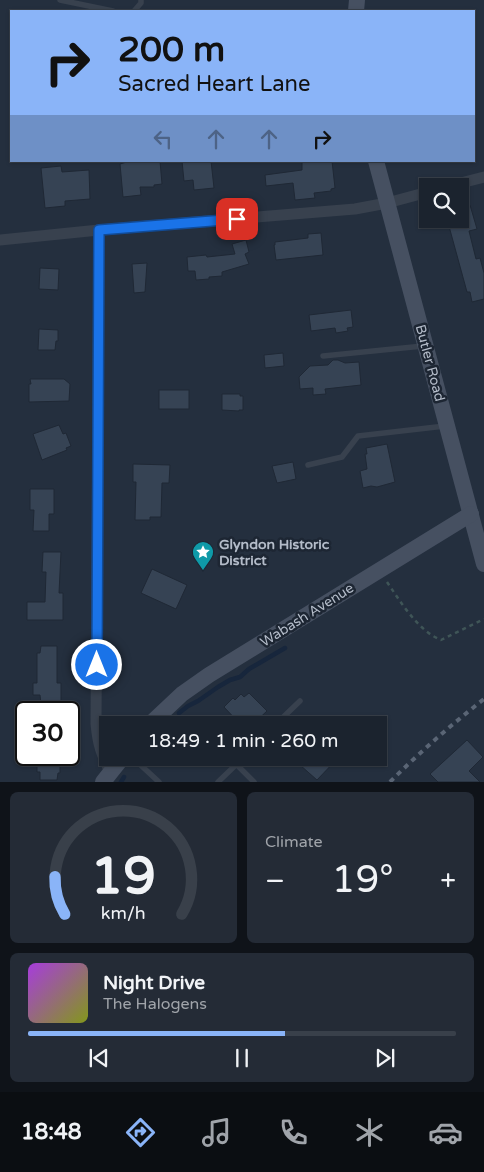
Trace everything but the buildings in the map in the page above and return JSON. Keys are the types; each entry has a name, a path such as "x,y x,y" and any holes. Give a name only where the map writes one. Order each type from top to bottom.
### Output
{"main road":[{"name":"Butler Road","path":"376,162 484,564"},
{"name":"Wabash Avenue","path":"159,716 182,694 210,675 471,514"},
{"path":"106,777 115,766"}],"street":[{"path":"469,181 484,177"},
{"path":"0,240 355,209 419,194"},
{"path":"99,230 96,724 106,777"}],"lane":[{"path":"60,0 108,10"},
{"path":"323,356 425,346"},
{"path":"308,465 342,458 358,436 447,426"},
{"path":"284,716 300,701"},
{"path":"141,766 159,782"},
{"path":"218,782 234,766"},
{"path":"238,766 254,782"}],"path":[{"path":"391,588 409,613 431,636 441,640 484,619"}],"waterway":[{"path":"179,713 218,687 240,677 249,669 285,648"},
{"path":"121,782 124,777"}],"railway":[{"path":"390,782 436,739 484,699"}],"place":[{"name":"Glyndon Historic District","path":"203,571"}],"route":[{"path":"97,665 99,230 237,219"}]}
